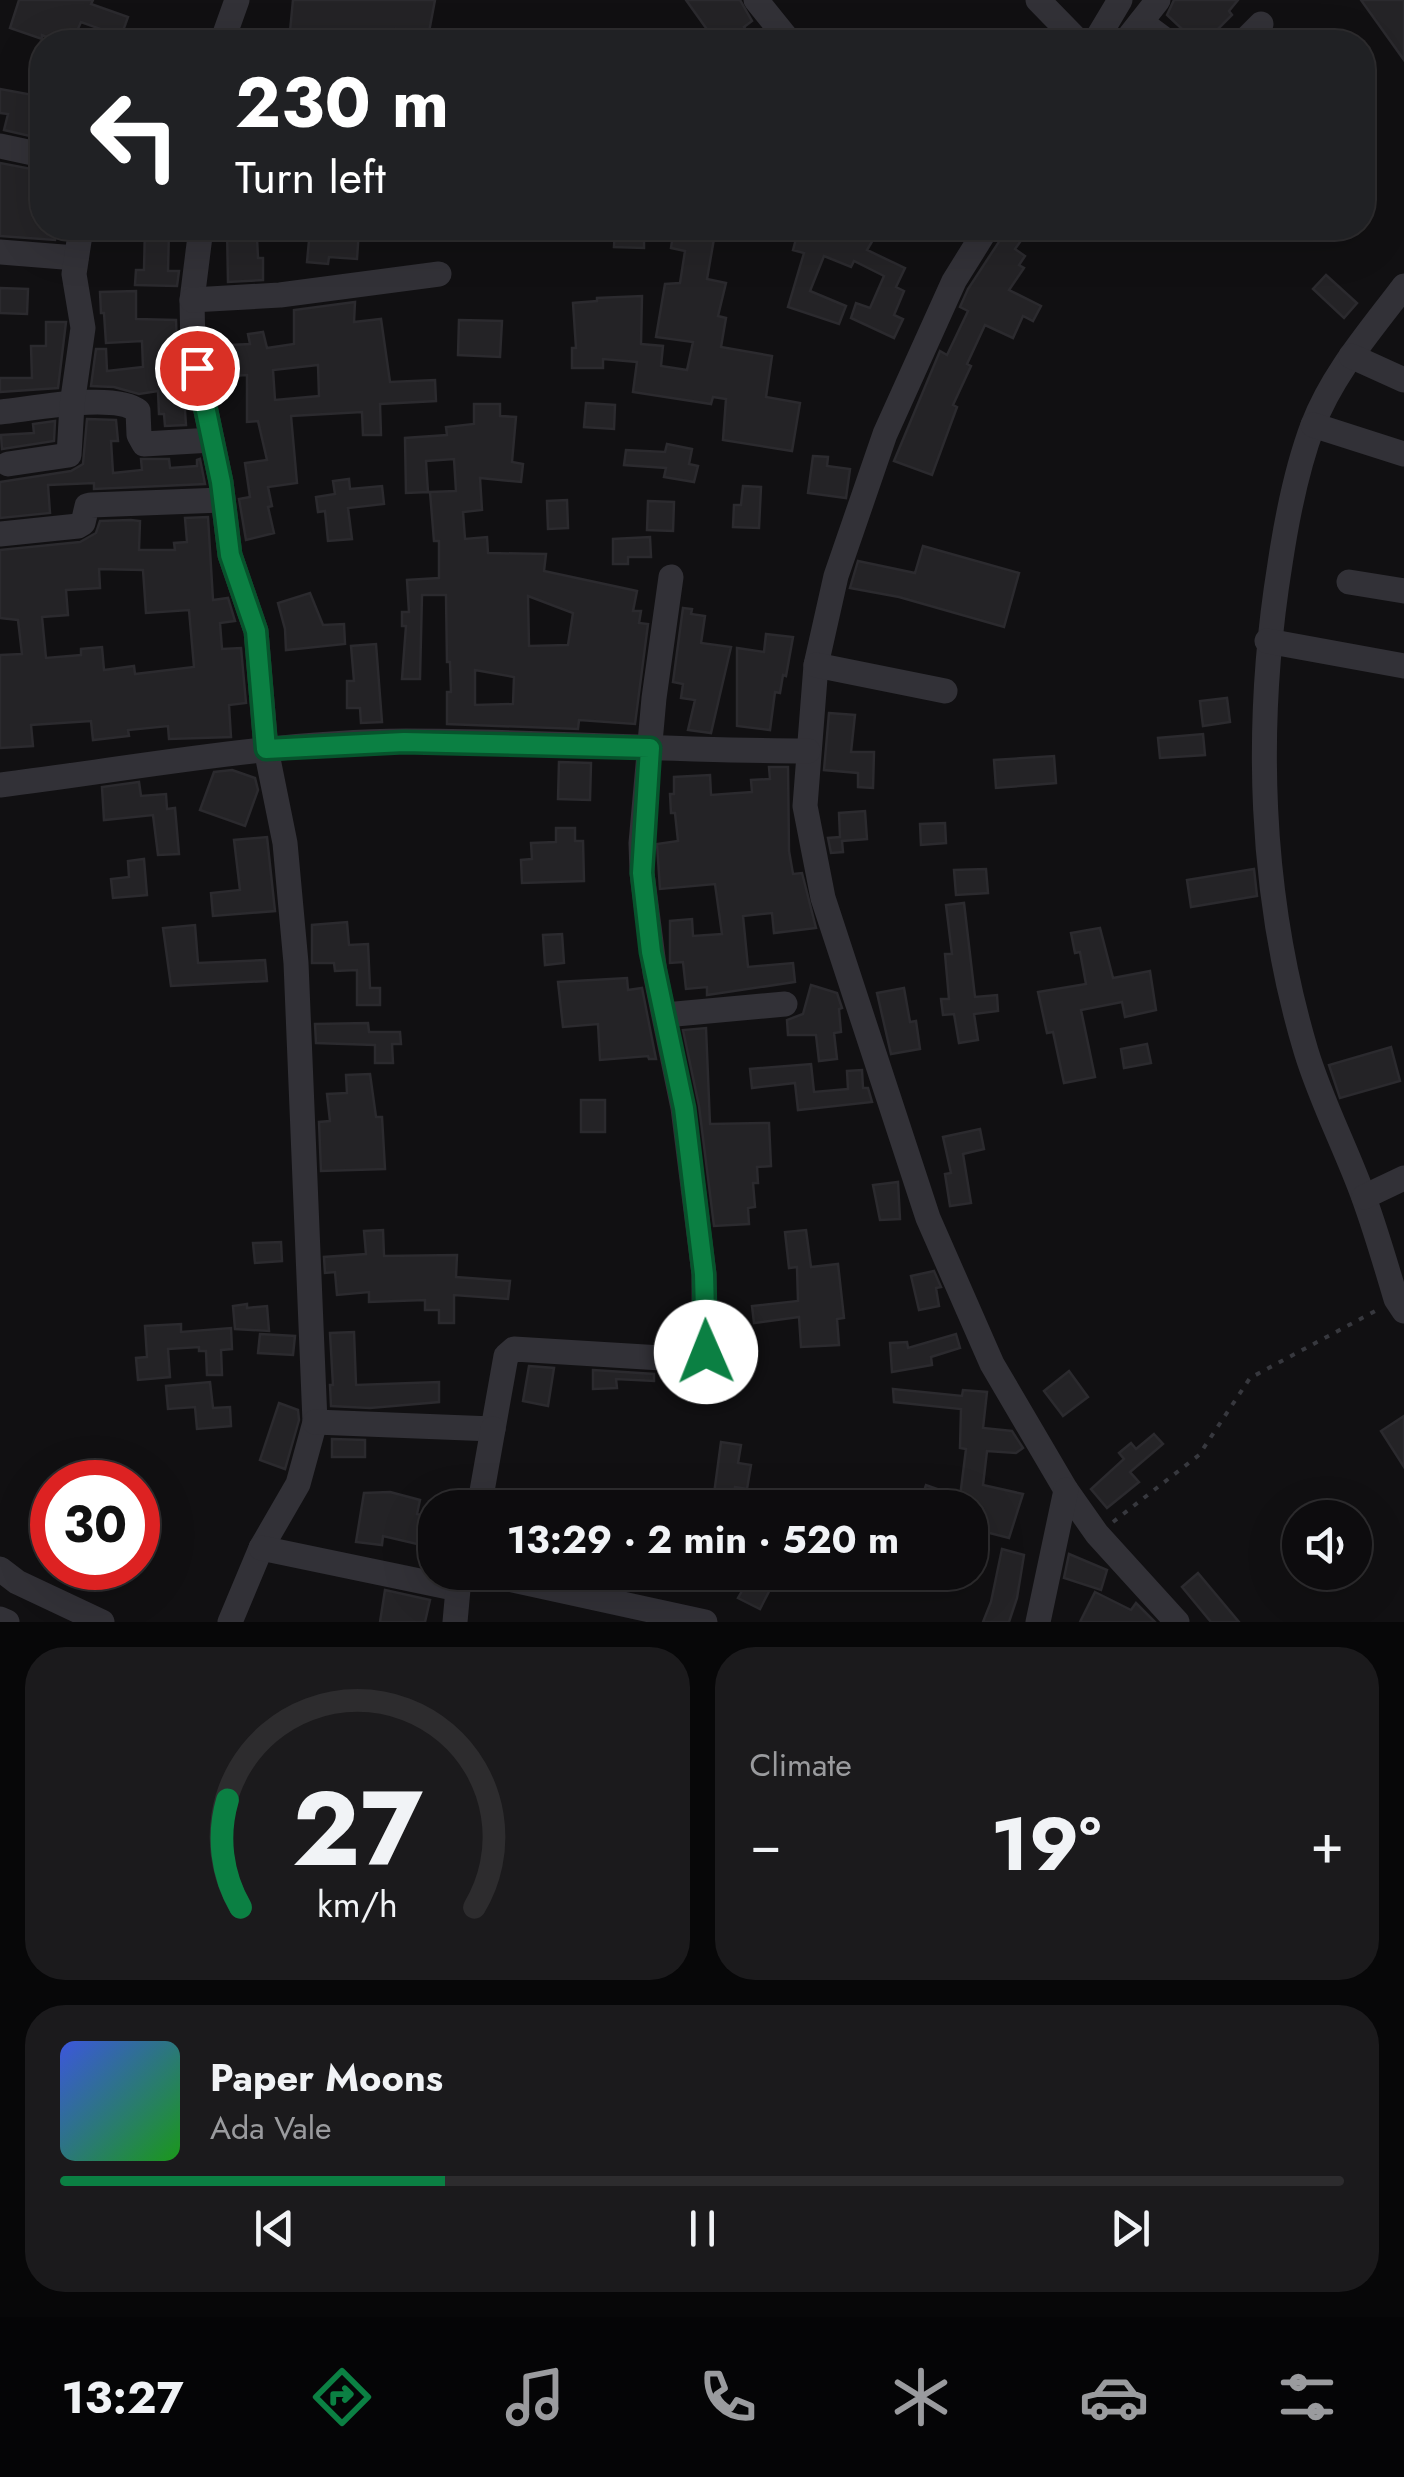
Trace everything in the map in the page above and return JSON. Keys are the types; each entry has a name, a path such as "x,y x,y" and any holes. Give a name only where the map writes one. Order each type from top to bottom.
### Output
{"street":[{"path":"226,30 237,0"},
{"path":"756,0 780,30"},
{"path":"1038,0 1067,30"},
{"path":"1102,30 1120,0"},
{"path":"1135,30 1158,0"},
{"path":"1255,30 1261,24"},
{"path":"0,146 30,152"},
{"path":"8,464 68,457 71,449 82,328 74,278 79,240"},
{"path":"200,240 192,300 193,350 230,555 256,631 266,749 285,843 296,963 315,1422 298,1484 261,1548 230,1622"},
{"path":"980,240 954,282 884,434 836,576 816,665 805,806 823,898 928,1218 992,1364 1066,1490 1098,1534 1177,1622"},
{"path":"0,252 76,258"},
{"path":"192,300 280,296 439,274"},
{"path":"1400,1305 1364,1198 1306,1052 1279,939 1266,832 1264,700 1268,641 1290,501 1314,425 1351,356 1404,286"},
{"path":"1351,356 1404,380"},
{"path":"0,412 113,402 138,410 144,444 212,440"},
{"path":"1314,425 1404,454"},
{"path":"0,534 78,526 92,505 222,500"},
{"path":"482,1490 506,1356 511,1350 694,1360 704,1355 704,1274 684,1108 650,945 642,873 650,748 672,576"},
{"path":"1350,582 1404,592"},
{"path":"1268,641 1404,666"},
{"path":"816,665 945,691"},
{"path":"0,785 266,749 404,742 808,750"},
{"path":"665,1015 785,1004"},
{"path":"1364,1198 1404,1178"},
{"path":"315,1422 492,1430"},
{"path":"1038,1622 1066,1490"},
{"path":"261,1548 418,1571"},
{"path":"0,1569 18,1582 102,1622"},
{"path":"455,1622 463,1590"},
{"path":"531,1590 705,1622"},
{"path":"0,1619 8,1622"}],"path":[{"path":"1098,1534 1198,1455 1250,1378 1400,1305"}],"building":[{"path":"19,0 93,0 91,4 128,17 123,30 103,30 81,22 77,30 30,30 30,35 10,28"},
{"path":"293,0 435,0 429,30 290,30"},
{"path":"686,0 740,0 752,21 744,27 746,30 707,30"},
{"path":"1174,0 1238,0 1229,11 1232,15 1217,30 1183,30 1167,15"},
{"path":"1361,0 1404,0 1404,60"},
{"path":"0,89 30,95 30,136 4,130 8,114 0,113"},
{"path":"0,163 30,169 30,238 0,236"},
{"path":"145,240 169,240 168,271 179,271 177,286 135,285 136,270 144,270"},
{"path":"227,240 257,240 258,258 263,258 263,280 228,282"},
{"path":"309,240 358,240 357,259 329,257 328,264 307,262"},
{"path":"614,240 644,240 644,248 614,247"},
{"path":"672,240 714,240 707,279 726,283 718,316 726,318 721,347 772,356 766,397 800,403 792,451 723,440 726,399 713,397 711,404 633,392 637,362 603,359 603,368 572,368 572,348 576,348 573,303 642,296 641,344 663,346 661,366 687,370 693,342 656,337 665,284 680,283 685,251 671,248"},
{"path":"796,240 873,240 867,250 905,268 896,287 904,291 894,315 903,319 894,338 851,318 856,303 870,308 884,276 854,261 851,267 824,256 810,291 846,306 839,324 788,307 804,253 793,250"},
{"path":"1000,240 1021,240 1015,249 1025,256 1019,265 1024,268 1009,290 1041,306 1033,321 1023,316 1013,338 985,325 967,364 971,366 953,405 957,407 932,475 894,461 940,351 947,355 968,311 960,307"},
{"path":"1326,275 1357,303 1344,318 1313,289"},
{"path":"0,288 28,289 27,314 0,313"},
{"path":"136,291 136,319 176,320 176,381 183,381 186,425 165,426 164,414 159,414 158,391 139,394 91,386 96,349 106,349 107,371 143,367 142,341 106,343 101,313 100,292"},
{"path":"355,302 354,322 381,319 390,382 435,380 436,401 380,404 381,435 363,435 362,412 291,416 297,483 268,487 274,533 246,540 239,499 250,497 245,463 267,460 258,421 247,422 247,375 232,376 231,361 212,362 209,346 250,344 248,334 263,332 267,348 294,344 294,310","holes":["318,365 319,396 275,400 273,370"]},
{"path":"459,320 502,321 500,357 458,355"},
{"path":"46,322 66,322 58,388 0,392 0,378 32,378 31,346 46,346"},
{"path":"586,403 615,405 614,429 584,427"},
{"path":"474,404 500,404 500,416 516,417 512,462 523,464 521,482 480,478 482,510 463,512 465,539 487,537 488,553 546,554 544,571 637,591 633,611 641,611 639,623 648,624 635,724 579,720 578,729 447,724 447,692 451,692 446,595 422,595 420,679 402,679 406,626 402,626 402,612 409,612 407,580 439,578 439,541 434,541 430,492 456,491 454,459 426,461 428,492 406,493 405,438 447,435 446,427 474,424","holes":["528,596 573,613 568,645 529,646","475,670 514,677 513,704 475,705"]},
{"path":"87,419 116,420 118,441 111,441 113,473 142,470 141,459 169,459 170,468 197,466 200,459 205,484 94,489 94,483 48,485 50,513 0,518 0,482 71,471 83,464"},
{"path":"55,421 54,441 2,449 1,435 34,433 33,424"},
{"path":"667,444 692,449 689,464 698,466 694,482 664,477 666,468 624,465 626,450 665,452"},
{"path":"813,456 828,457 827,466 850,469 846,498 808,493"},
{"path":"349,479 350,489 382,486 384,504 348,508 352,539 328,541 325,511 318,512 316,497 335,494 333,481"},
{"path":"743,486 761,487 759,528 733,527 734,505 741,505"},
{"path":"567,500 568,528 548,529 547,501"},
{"path":"648,501 674,502 673,531 647,530"},
{"path":"208,517 213,600 228,598 235,621 220,623 222,649 241,648 246,703 229,705 231,737 169,739 168,726 128,730 129,736 93,740 91,721 31,725 33,746 0,748 0,655 22,654 18,620 0,618 0,550 80,542 96,533 100,521 131,520 140,521 139,550 175,550 174,543 187,542 185,518","holes":["99,569 143,570 146,613 189,610 194,667 135,674 134,666 104,670 102,647 81,649 81,655 46,658 42,617 68,615 66,590 100,588"]},
{"path":"650,537 651,557 628,557 628,564 613,564 613,539"},
{"path":"923,546 1019,573 1004,627 899,597 850,588 858,561 915,573"},
{"path":"310,593 323,625 344,624 345,644 286,650 278,603"},
{"path":"683,608 705,616 701,643 731,647 711,733 688,730 695,700 681,698 683,684 673,682"},
{"path":"766,634 793,637 786,676 783,675 780,693 775,692 770,730 737,726 737,648 764,652"},
{"path":"376,644 382,722 361,723 360,708 347,708 347,681 354,681 351,646"},
{"path":"1227,698 1230,722 1203,726 1200,701"},
{"path":"829,713 855,715 851,752 874,752 873,788 858,787 858,773 824,770"},
{"path":"1203,734 1205,755 1160,758 1158,738"},
{"path":"1054,756 1056,783 996,788 994,760"},
{"path":"559,762 591,763 590,800 558,799"},
{"path":"769,767 788,767 793,874 802,873 816,928 774,933 772,913 743,916 748,967 793,963 795,982 707,995 707,987 686,989 683,962 670,963 670,921 692,919 693,936 722,934 715,884 660,889 657,844 678,841 675,813 671,813 674,777 710,775 711,795 752,792 751,780 770,779"},
{"path":"232,770 255,778 258,790 245,826 200,810 214,772"},
{"path":"139,782 141,796 166,794 167,809 175,808 179,854 158,855 153,815 104,820 102,787"},
{"path":"865,811 867,839 842,841 843,852 831,853 828,838 840,837 839,813"},
{"path":"945,823 946,843 921,845 920,824"},
{"path":"556,828 575,828 575,841 583,841 584,881 522,883 521,860 532,859 531,843 556,842"},
{"path":"267,837 275,911 213,916 211,893 240,890 234,840"},
{"path":"144,859 147,895 113,898 111,879 129,877 128,861"},
{"path":"986,869 988,893 956,895 954,870"},
{"path":"1254,869 1257,896 1191,907 1187,880"},
{"path":"964,903 975,997 997,995 998,1011 974,1014 978,1040 959,1043 954,1014 943,1015 941,999 949,999 945,954 952,954 946,905"},
{"path":"347,922 349,945 368,944 370,988 380,988 380,1005 357,1005 357,970 335,971 334,963 312,963 312,925"},
{"path":"195,925 198,963 265,960 267,981 171,986 163,928"},
{"path":"1100,928 1113,978 1150,971 1156,1010 1125,1017 1122,1002 1081,1010 1095,1077 1064,1083 1053,1032 1047,1033 1038,992 1086,984 1080,952 1075,953 1071,933"},
{"path":"562,934 564,963 545,965 543,935"},
{"path":"627,978 628,990 642,988 656,1059 648,1056 600,1060 598,1024 563,1027 558,982"},
{"path":"811,985 837,993 842,1008 841,1032 834,1033 837,1059 819,1061 816,1035 788,1035 787,1020 803,1014"},
{"path":"904,988 910,1022 916,1021 920,1049 891,1054 877,993"},
{"path":"368,1023 369,1032 400,1032 401,1044 392,1044 393,1063 375,1063 375,1045 316,1043 315,1024"},
{"path":"706,1028 710,1124 769,1123 771,1166 757,1167 758,1183 753,1183 755,1207 748,1208 749,1224 714,1226 699,1106 683,1030"},
{"path":"1147,1044 1151,1063 1124,1068 1121,1049"},
{"path":"1391,1047 1400,1081 1340,1098 1329,1065"},
{"path":"811,1064 814,1092 848,1089 847,1071 862,1070 863,1088 868,1088 872,1102 798,1110 795,1083 752,1088 750,1069"},
{"path":"370,1074 376,1117 382,1117 385,1169 321,1171 319,1122 330,1121 327,1094 347,1093 346,1075"},
{"path":"581,1100 605,1100 605,1132 581,1132"},
{"path":"980,1129 984,1149 963,1154 971,1203 950,1206 945,1174 951,1173 943,1137"},
{"path":"898,1182 900,1219 880,1220 873,1185"},
{"path":"383,1230 384,1256 457,1255 456,1277 510,1281 508,1299 454,1295 454,1323 439,1323 439,1310 425,1310 425,1300 369,1302 369,1292 337,1295 335,1272 325,1273 324,1257 366,1254 364,1231"},
{"path":"806,1230 811,1267 838,1264 844,1318 837,1319 839,1345 801,1347 799,1317 754,1323 752,1306 798,1301 797,1267 789,1268 785,1232"},
{"path":"281,1242 282,1261 255,1263 253,1243"},
{"path":"934,1271 941,1287 936,1288 939,1306 919,1310 911,1276"},
{"path":"247,1304 247,1308 267,1306 269,1331 235,1329 233,1306"},
{"path":"181,1324 181,1332 231,1328 232,1349 221,1350 222,1375 207,1375 206,1351 199,1351 199,1347 168,1349 170,1377 138,1380 136,1358 147,1357 145,1326"},
{"path":"354,1332 356,1385 439,1382 439,1402 370,1408 331,1406 330,1333"},
{"path":"260,1334 295,1336 293,1355 258,1353"},
{"path":"956,1334 960,1348 931,1357 932,1365 892,1372 890,1343 907,1342 908,1348"},
{"path":"529,1366 554,1368 548,1406 523,1401"},
{"path":"593,1370 654,1374 654,1381 616,1379 617,1388 593,1389"},
{"path":"1069,1371 1088,1397 1063,1416 1044,1391"},
{"path":"210,1382 213,1408 230,1407 231,1426 197,1429 195,1407 168,1409 166,1386"},
{"path":"893,1389 962,1396 963,1390 987,1392 983,1428 1012,1431 1023,1448 1016,1453 987,1451 983,1485 1023,1494 1009,1538 988,1533 988,1490 961,1490 966,1449 960,1448 961,1409 894,1402"},
{"path":"279,1403 298,1410 299,1420 285,1469 260,1460"},
{"path":"1404,1416 1404,1467 1381,1431"},
{"path":"1154,1434 1163,1444 1130,1472 1139,1482 1107,1508 1091,1489 1124,1459 1119,1453 1131,1443 1136,1449"},
{"path":"332,1439 365,1440 365,1457 332,1457"},
{"path":"721,1442 741,1445 738,1463 751,1465 747,1489 715,1490"},
{"path":"390,1492 418,1499 418,1544 383,1536 382,1545 356,1542 364,1493"},
{"path":"1002,1549 1024,1555 1017,1598 1009,1622 983,1622 991,1602"},
{"path":"1069,1554 1107,1570 1101,1590 1064,1578"},
{"path":"1198,1573 1239,1622 1211,1622 1182,1587"},
{"path":"385,1590 430,1600 425,1622 380,1622"},
{"path":"743,1590 770,1590 760,1609 738,1598"},
{"path":"1095,1592 1131,1610 1136,1603 1155,1622 1080,1622"}],"route":[{"path":"197,368 221,482 230,555 256,631 266,749 404,742 650,748 642,873 651,952 684,1108 704,1274 706,1352"}]}
